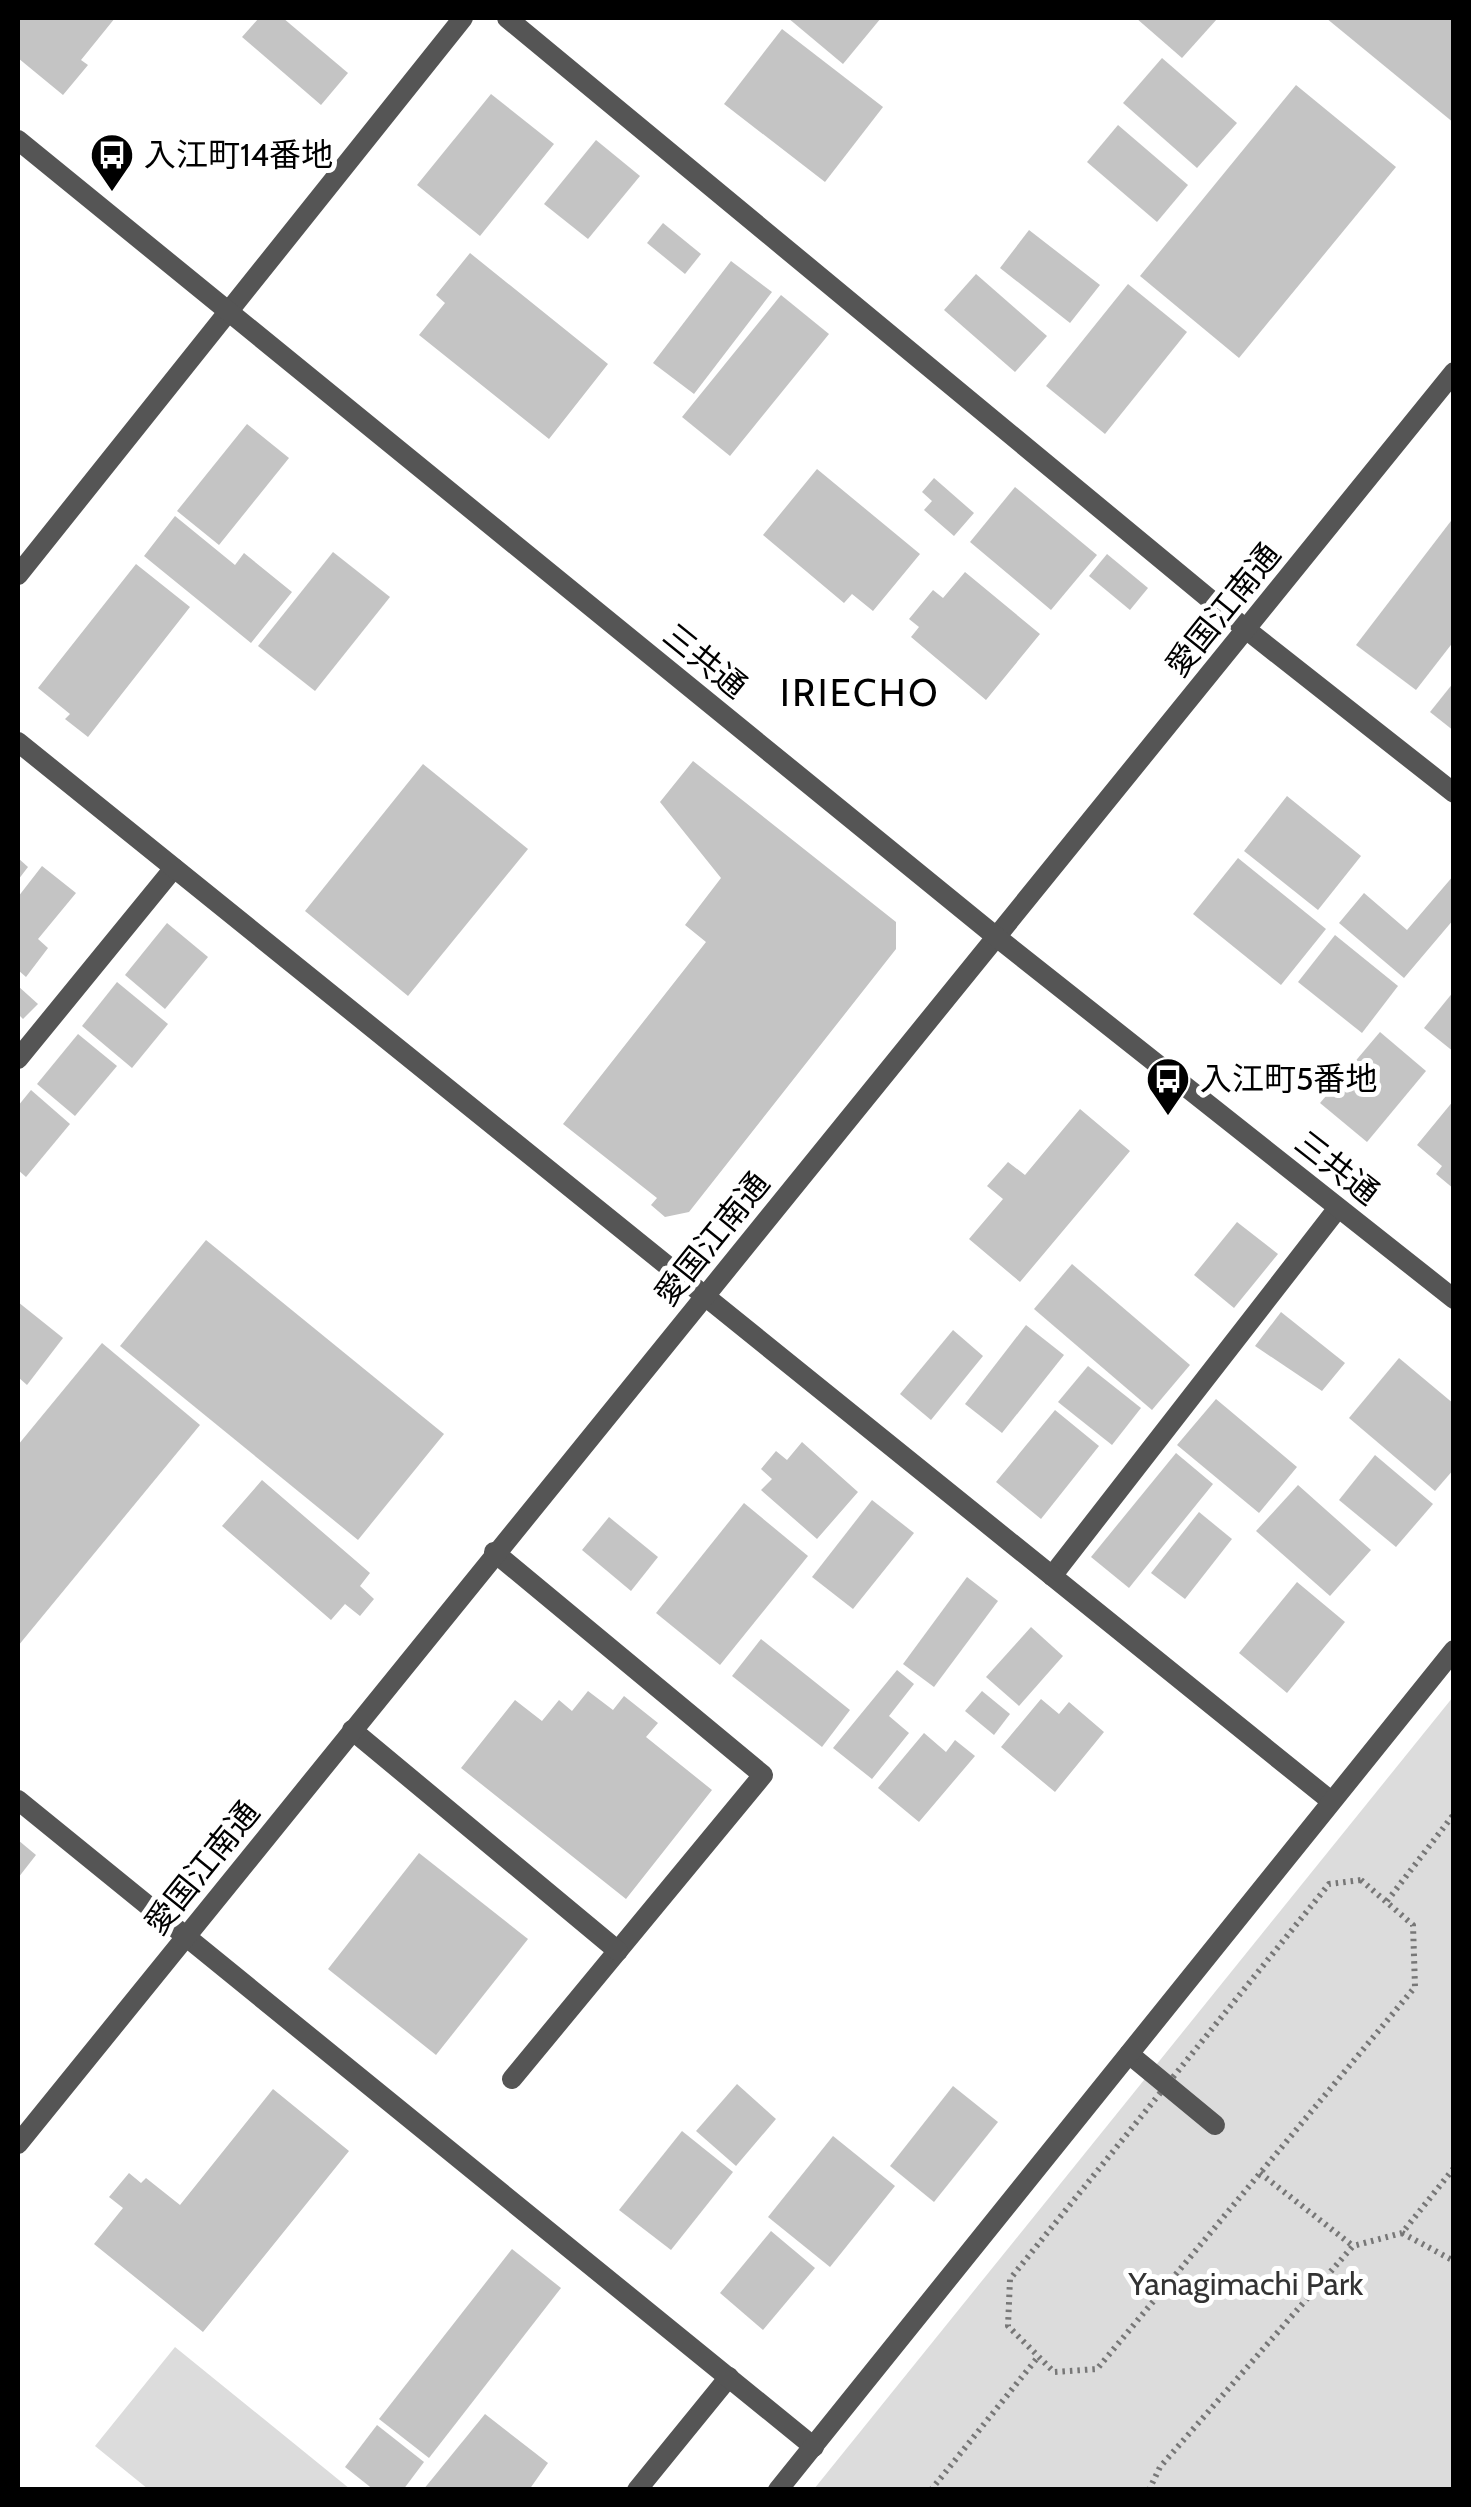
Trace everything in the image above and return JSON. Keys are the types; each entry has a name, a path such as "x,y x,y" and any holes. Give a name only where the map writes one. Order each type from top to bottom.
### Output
{"street":[{"path":"18,575 463,18"},
{"path":"507,18 1246,630 1454,793"},
{"name":"三共通","path":"18,140 994,934 1454,1299"},
{"name":"愛国江南通","path":"18,2144 994,934 1454,372"},
{"path":"18,742 1330,1801"},
{"path":"18,1059 174,868"},
{"path":"1052,1576 1338,1208"},
{"path":"494,1552 763,1775 512,2080"},
{"path":"778,2490 1454,1650"},
{"path":"352,1730 618,1952"},
{"path":"18,1800 814,2447"},
{"path":"1128,2054 1215,2125"},
{"path":"637,2490 729,2378"}],"path":[{"path":"1387,1901 1454,1814"},
{"path":"1148,2490 1160,2467 1353,2246 1402,2233 1454,2168"},
{"path":"1260,2173 1353,2246"},
{"path":"1402,2233 1454,2261"},
{"path":"931,2490 1038,2357"}],"green space":[{"name":"Yanagimachi Park","path":"1453,1697 1453,2489 814,2489"},
{"path":"175,2347 350,2489 148,2489 95,2446"}],"building":[{"path":"18,18 115,18 81,60 88,65 63,95 18,58"},
{"path":"259,18 283,18 348,73 321,105 242,37"},
{"path":"788,18 881,18 843,64"},
{"path":"1136,18 1215,18 1217,19 1182,58"},
{"path":"1326,18 1454,18 1454,123"},
{"path":"782,29 883,107 825,182 724,104"},
{"path":"1162,58 1237,123 1197,168 1123,103"},
{"path":"1296,85 1396,167 1239,358 1140,276"},
{"path":"491,94 554,144 480,236 417,185"},
{"path":"1118,125 1188,185 1157,222 1087,162"},
{"path":"596,140 640,176 588,239 544,204"},
{"path":"663,223 701,254 685,274 647,243"},
{"path":"1029,230 1100,285 1070,323 1000,268"},
{"path":"470,253 608,364 549,439 419,335 445,303 436,295"},
{"path":"731,261 772,292 694,394 653,363"},
{"path":"976,274 1047,336 1015,372 944,310"},
{"path":"1128,284 1187,332 1105,434 1046,386"},
{"path":"781,295 829,334 730,456 682,417"},
{"path":"247,424 289,458 219,545 177,511"},
{"path":"817,469 920,554 873,611 852,594 844,603 763,535"},
{"path":"934,478 974,513 954,536 924,510 932,501 922,492"},
{"path":"1015,487 1097,555 1051,610 970,542"},
{"path":"175,516 235,565 244,553 292,592 251,643 144,556"},
{"path":"1454,517 1454,641 1416,690 1356,645"},
{"path":"333,552 390,597 315,691 258,646"},
{"path":"1107,554 1148,588 1130,610 1089,576"},
{"path":"136,564 190,607 88,737 65,719 70,714 38,688"},
{"path":"965,572 1040,634 986,700 911,637 919,627 909,619 933,590 943,598"},
{"path":"1454,682 1454,731 1430,712"},
{"path":"693,761 896,922 896,949 689,1212 665,1217 651,1205 657,1198 563,1124 706,942 685,925 721,878 660,802"},
{"path":"423,764 528,849 408,996 305,911"},
{"path":"1287,796 1361,856 1318,910 1244,851"},
{"path":"18,858 28,867 18,880"},
{"path":"1238,858 1326,929 1281,985 1193,914"},
{"path":"42,866 76,893 38,939 48,948 26,977 18,970 18,897"},
{"path":"1454,875 1454,919 1404,978 1339,923 1364,893 1407,930"},
{"path":"167,923 208,957 165,1009 125,975"},
{"path":"1335,935 1398,986 1362,1033 1298,982"},
{"path":"117,982 168,1024 132,1068 82,1026"},
{"path":"18,986 38,1004 23,1019 18,1014"},
{"path":"1454,991 1454,1052 1424,1028"},
{"path":"1380,1032 1426,1071 1367,1142 1320,1103"},
{"path":"78,1034 117,1066 75,1116 37,1084"},
{"path":"31,1090 70,1124 26,1177 18,1170 18,1106"},
{"path":"1454,1100 1454,1189 1436,1174 1442,1166 1417,1145"},
{"path":"1080,1109 1130,1151 1020,1282 969,1239 1003,1199 987,1186 1008,1162 1025,1175"},
{"path":"1237,1222 1278,1254 1234,1308 1194,1275"},
{"path":"206,1240 444,1434 358,1540 120,1346"},
{"path":"1072,1264 1190,1365 1152,1410 1034,1309"},
{"path":"18,1302 63,1338 27,1385 18,1377"},
{"path":"1281,1312 1345,1363 1322,1391 1255,1346"},
{"path":"1026,1325 1064,1355 1002,1433 965,1404"},
{"path":"953,1330 983,1356 931,1420 900,1394"},
{"path":"102,1343 200,1425 18,1646 18,1445"},
{"path":"1399,1358 1454,1404 1454,1469 1435,1491 1349,1418"},
{"path":"1088,1366 1141,1408 1112,1445 1058,1402"},
{"path":"1216,1399 1297,1467 1259,1513 1177,1445"},
{"path":"1055,1410 1099,1446 1041,1519 996,1482"},
{"path":"802,1442 858,1492 817,1539 761,1490 772,1479 761,1469 776,1451 787,1460"},
{"path":"1176,1453 1213,1484 1129,1588 1091,1557"},
{"path":"1375,1455 1433,1504 1396,1547 1339,1500"},
{"path":"262,1480 370,1573 360,1586 374,1599 360,1616 345,1604 331,1620 222,1526"},
{"path":"1298,1485 1371,1550 1330,1596 1256,1531"},
{"path":"872,1500 914,1533 853,1609 812,1577"},
{"path":"744,1503 808,1556 720,1665 656,1613"},
{"path":"1199,1512 1232,1539 1185,1599 1151,1573"},
{"path":"609,1517 658,1557 631,1591 582,1550"},
{"path":"967,1577 998,1601 934,1687 903,1664"},
{"path":"1297,1582 1345,1622 1287,1693 1239,1653"},
{"path":"1031,1627 1063,1656 1019,1706 986,1677"},
{"path":"761,1639 850,1710 822,1747 732,1676"},
{"path":"897,1670 914,1684 889,1716 909,1733 872,1779 833,1748"},
{"path":"588,1691 613,1710 624,1696 658,1723 646,1737 712,1790 626,1899 461,1768 515,1700 542,1721 559,1700 572,1711"},
{"path":"982,1691 1010,1714 994,1735 965,1711"},
{"path":"1041,1699 1059,1714 1069,1702 1104,1732 1055,1792 1001,1747"},
{"path":"924,1733 946,1752 955,1740 975,1756 919,1822 878,1788"},
{"path":"18,1840 36,1855 18,1878"},
{"path":"419,1853 528,1939 436,2055 328,1969"},
{"path":"737,2084 776,2119 736,2166 696,2131"},
{"path":"953,2086 998,2122 934,2202 890,2166"},
{"path":"273,2089 349,2151 203,2332 94,2244 123,2208 109,2197 129,2173 141,2183 146,2178 180,2205"},
{"path":"682,2131 733,2172 671,2250 619,2210"},
{"path":"833,2136 895,2186 830,2267 768,2217"},
{"path":"771,2231 815,2268 763,2330 720,2293"},
{"path":"512,2249 561,2288 429,2458 379,2419"},
{"path":"485,2414 548,2463 529,2490 423,2490"},
{"path":"377,2425 424,2462 403,2490 374,2490 345,2467"}],"place":[{"name":"入江町14番地","path":"112,193"},
{"name":"入江町5番地","path":"1168,1117"}],"district":[{"name":"IRIECHO","path":"860,693"}]}
